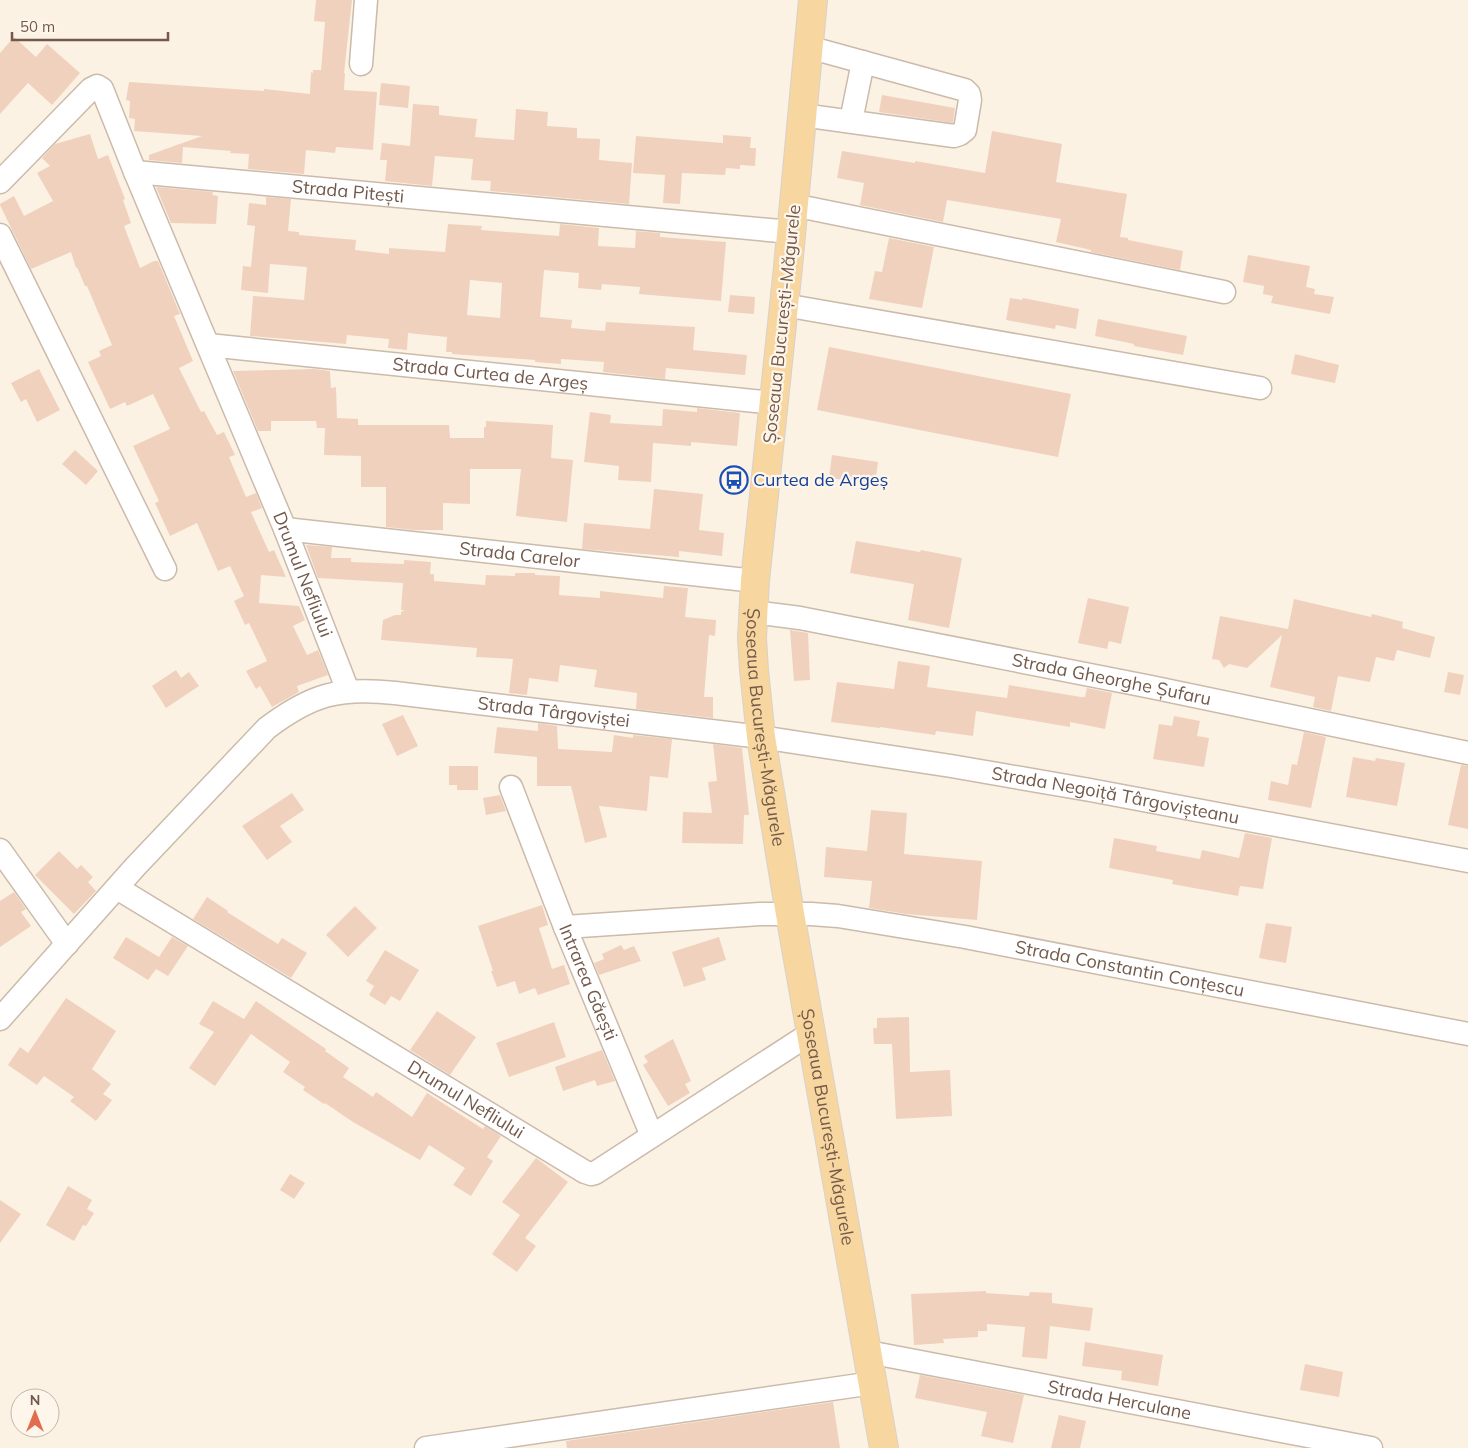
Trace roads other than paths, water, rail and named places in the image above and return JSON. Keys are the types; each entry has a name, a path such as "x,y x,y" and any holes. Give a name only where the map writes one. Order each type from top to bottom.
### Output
{"main road":[{"name":"Șoseaua București-Măgurele","path":"813,0 755,581 753,612 754,670 761,738 790,914 884,1448"}],"street":[{"path":"361,64 366,0"},
{"path":"802,115 954,136 965,130 970,100 969,94 965,90 808,47"},
{"path":"851,121 863,62"},
{"path":"0,182 91,89 97,86 102,88 136,172"},
{"name":"Strada Pitești","path":"136,172 791,232"},
{"name":"Drumul Nefliului","path":"136,172 285,529 348,692"},
{"path":"793,205 1224,292"},
{"path":"0,235 165,569"},
{"path":"784,305 1260,388"},
{"name":"Strada Curtea de Argeș","path":"208,345 774,403"},
{"name":"Strada Carelor","path":"285,529 755,581"},
{"name":"Strada Gheorghe Șufaru","path":"753,612 800,618 1151,687 1468,753"},
{"path":"0,1019 135,867 267,728 286,714 316,698 348,692"},
{"name":"Strada Târgoviștei","path":"348,692 396,693 761,738"},
{"name":"Strada Negoiță Târgovișteanu","path":"761,738 1054,784 1468,861"},
{"path":"511,787 565,927"},
{"path":"0,850 66,944"},
{"name":"Drumul Nefliului","path":"117,888 591,1174 811,1033"},
{"name":"Intrarea Găești","path":"652,1136 565,927 760,914 790,914"},
{"name":"Strada Constantin Conțescu","path":"790,914 838,916 965,936 1468,1034"},
{"name":"Strada Herculane","path":"868,1352 1371,1448"},
{"path":"426,1448 873,1383"}],"place":[{"name":"Curtea de Argeș","path":"734,480"}]}
